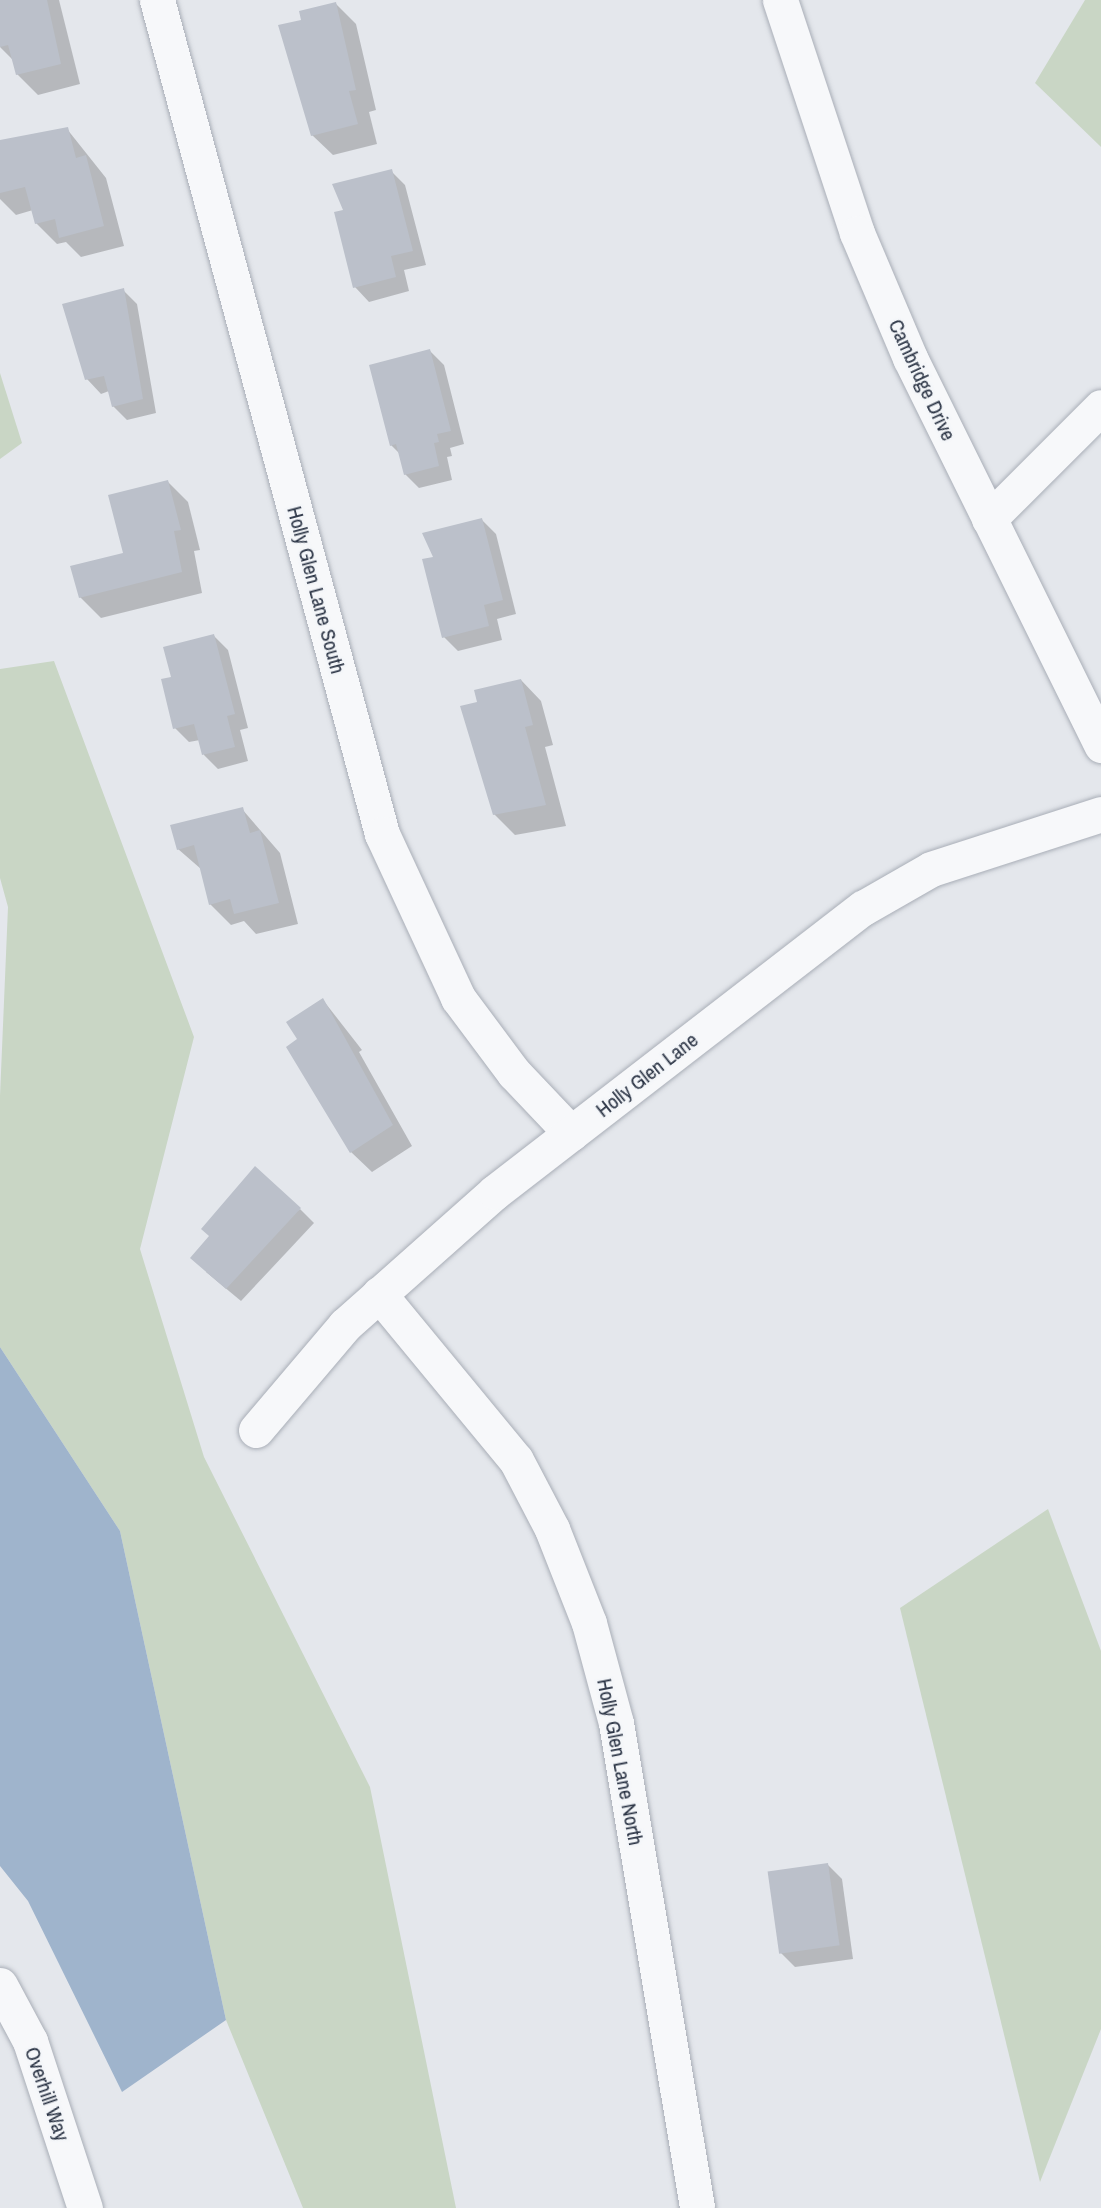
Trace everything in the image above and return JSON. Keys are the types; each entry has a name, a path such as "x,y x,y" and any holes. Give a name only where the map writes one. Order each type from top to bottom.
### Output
{"street":[{"name":"Holly Glen Lane South","path":"157,0 382,835 458,998 514,1073 571,1133"},
{"name":"Cambridge Drive","path":"780,0 857,233 910,358 1101,745"},
{"path":"989,519 1101,407"},
{"name":"Holly Glen Lane","path":"256,1430 345,1325 495,1192 863,908 931,869 1101,814"},
{"name":"Holly Glen Lane North","path":"379,1294 516,1460 552,1529 589,1623 616,1723 697,2208"},
{"name":"Overhill Way","path":"0,1985 30,2041 85,2208"}],"green space":[{"path":"1085,0 1101,0 1101,147 1035,83"},
{"path":"0,373 22,443 0,459"},
{"path":"54,661 194,1037 140,1249 204,1457 370,1787 456,2208 303,2208 226,2020 120,1531 0,1347 0,1096 8,907 0,878 0,669"},
{"path":"1048,1509 1101,1651 1101,2029 1040,2182 900,1608"}],"water":[{"path":"0,1347 120,1531 226,2020 122,2092 28,1901 0,1866"}],"building":[{"path":"0,0 47,0 61,64 16,75 8,45 0,47"},
{"path":"336,2 356,90 349,91 358,124 311,136 278,25 301,20 299,11"},
{"path":"68,127 76,158 86,155 104,226 59,238 55,219 35,224 25,187 0,193 0,140"},
{"path":"392,169 413,251 391,256 396,277 353,288 334,212 343,210 332,184"},
{"path":"124,288 143,399 112,407 104,376 85,380 62,304"},
{"path":"430,349 451,431 437,434 439,442 434,443 439,466 404,475 396,444 390,446 369,365"},
{"path":"168,480 181,530 174,531 182,572 79,598 70,566 123,553 108,495"},
{"path":"482,518 503,600 484,605 489,626 442,638 422,559 433,557 422,533"},
{"path":"214,634 235,714 227,716 235,747 202,755 194,724 173,729 161,679 171,677 163,647"},
{"path":"521,679 533,725 525,727 546,805 493,815 460,706 477,702 474,690"},
{"path":"243,807 250,833 260,830 279,903 234,914 230,899 209,905 194,845 177,850 170,825"},
{"path":"323,998 393,1125 350,1153 286,1047 297,1039 286,1022"},
{"path":"255,1166 301,1208 226,1289 190,1258 209,1236 201,1229"},
{"path":"828,1863 840,1945 779,1954 768,1871"}]}
